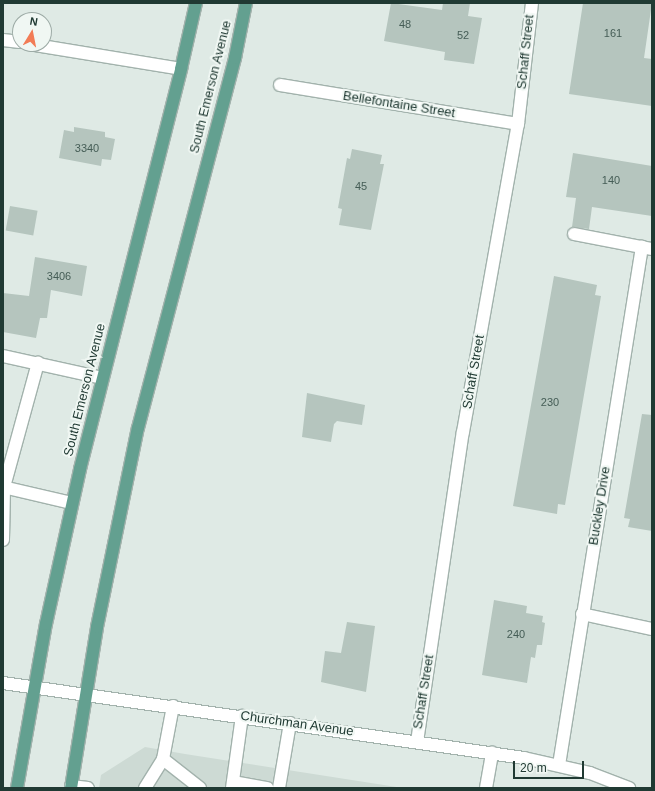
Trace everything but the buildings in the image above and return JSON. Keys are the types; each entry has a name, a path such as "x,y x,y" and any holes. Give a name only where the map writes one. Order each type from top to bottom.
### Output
{"main road":[{"name":"South Emerson Avenue","path":"17,788 34,688 72,503 102,378 182,69 196,3"},
{"name":"South Emerson Avenue","path":"71,787 97,628 138,428 234,58 246,3"}],"street":[{"name":"Schaff Street","path":"417,742 463,432 518,124 532,3"},
{"path":"52,48 182,69"},
{"name":"Bellefontaine Street","path":"280,85 518,124"},
{"path":"574,234 647,248"},
{"name":"Buckley Drive","path":"559,765 582,614 647,248"},
{"path":"3,356 102,378"},
{"path":"3,540 4,487 38,363"},
{"path":"4,487 72,503"},
{"path":"582,614 652,630"},
{"name":"Churchman Avenue","path":"3,684 173,706 492,753 559,765 590,773 629,788"},
{"path":"145,788 163,759 173,706"},
{"path":"242,716 232,785 267,788"},
{"path":"279,788 290,723"},
{"path":"486,788 492,753"},
{"path":"163,759 200,788"},
{"path":"71,787 88,788"}],"shaded area":[{"path":"145,747 403,788 99,788 101,775"}]}
